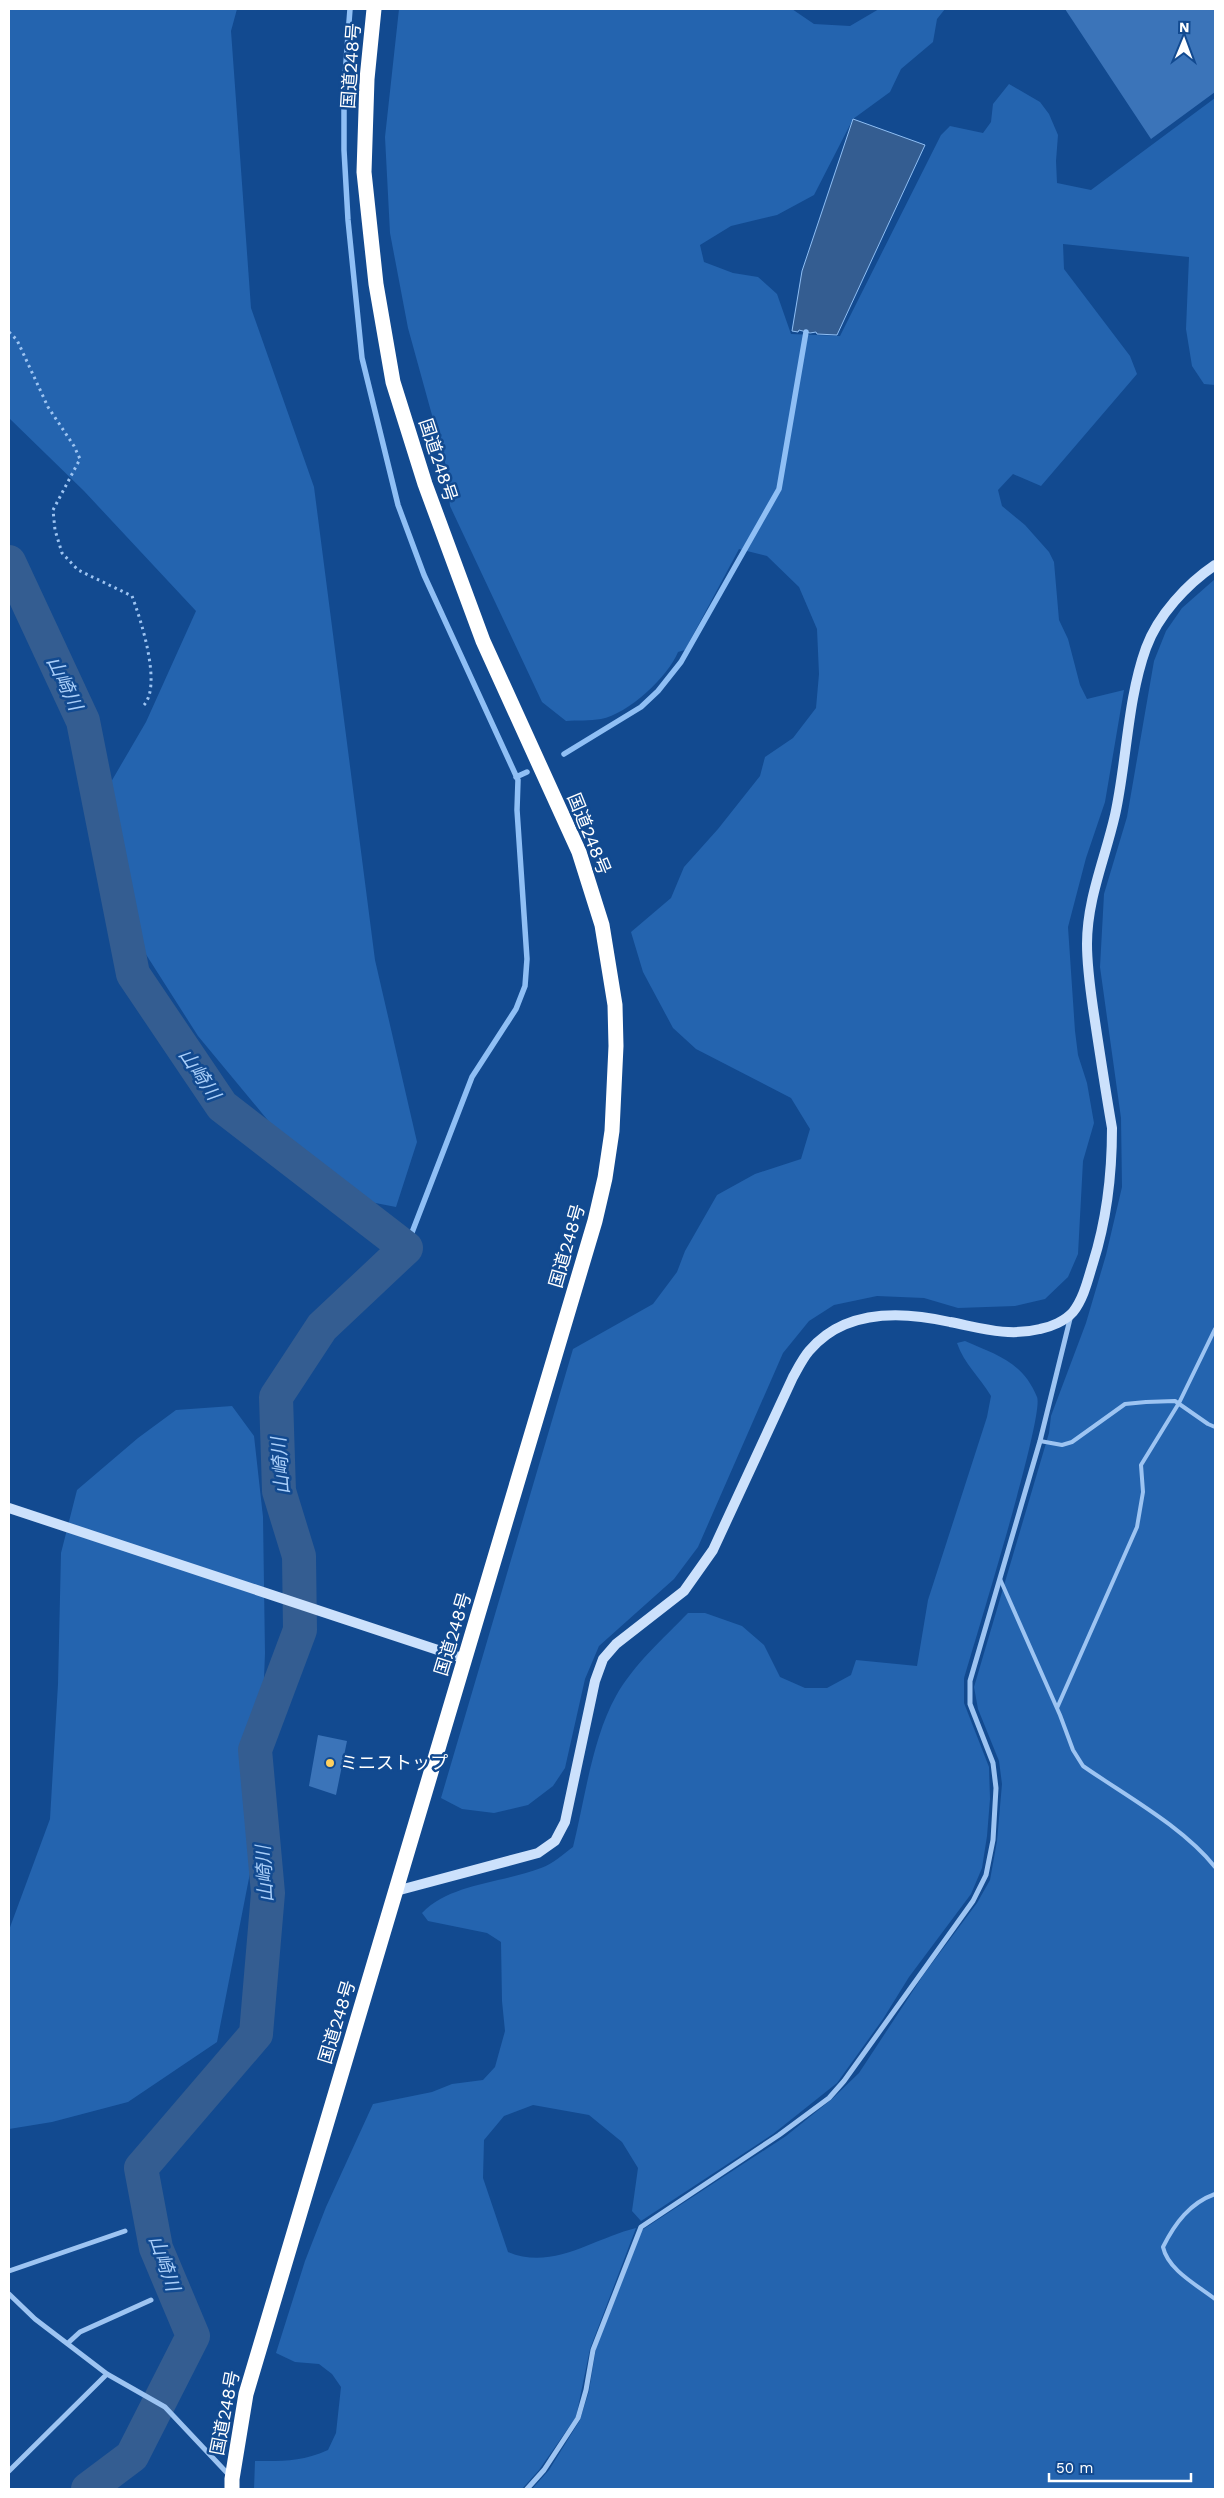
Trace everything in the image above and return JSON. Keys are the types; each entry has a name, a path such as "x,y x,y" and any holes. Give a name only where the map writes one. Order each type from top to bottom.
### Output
{"highway":[{"name":"国道248号","path":"232,2484 246,2394 595,1221 605,1178 612,1131 615,1088 615,1005 602,925 578,852 483,641 425,484 393,382 376,284 364,172 367,79 374,9"}],"street":[{"path":"528,2489 544,2470 578,2418 586,2390 593,2350 641,2227 779,2136 829,2098 844,2081 973,1901 986,1875 991,1849 996,1788 993,1763 970,1704 970,1681 1040,1441 1072,1312 1084,1290 1098,1247 1106,1207 1112,1152 1112,1128 1088,973 1088,917 1115,815 1146,647 1177,598 1201,574 1215,565"},
{"path":"396,1891 538,1852 555,1840 566,1822 595,1681 604,1659 616,1644 684,1591 697,1575 713,1550 793,1377 809,1350 832,1331 866,1317 892,1314 921,1316 985,1330 1026,1332 1052,1326 1072,1312"},
{"path":"9,1508 465,1659"},
{"path":"9,2271 125,2230"},
{"path":"9,2294 35,2319 107,2374 166,2407 211,2454 232,2484"},
{"path":"68,2343 80,2332 150,2300"},
{"path":"9,2471 107,2374"}],"lane":[{"path":"1057,1708 1137,1527 1144,1492 1141,1465 1179,1403 1215,1329"},
{"path":"1040,1441 1062,1445 1072,1442 1125,1404 1175,1401 1215,1427"},
{"path":"1000,1579 1057,1708 1073,1750 1083,1766 1184,1836 1204,1853 1215,1867"},
{"path":"1215,2194 1202,2199 1179,2219 1163,2247 1165,2258 1174,2267 1215,2299"}],"path":[{"path":"9,332 17,340 48,407 74,446 80,459 53,510 55,530 62,554 78,570 132,596 139,615 150,669 151,693 144,705"}],"shaded area":[{"path":"9,9 237,9 231,31 251,308 314,487 375,960 417,1142 396,1207 329,1194 198,1036 140,945 90,818 146,722 196,611 84,491 9,418"},
{"path":"399,9 792,9 814,24 850,26 879,9 945,9 937,19 933,42 901,69 890,92 853,119 814,195 777,215 731,226 700,245 704,262 733,273 758,277 777,294 791,334 840,336 941,135 950,126 983,133 991,122 993,104 1009,84 1040,102 1049,114 1058,135 1057,183 1091,190 1215,98 1215,385 1204,384 1192,366 1186,329 1189,257 1063,244 1064,269 1130,356 1137,374 1041,486 1013,474 998,490 1002,506 1025,525 1049,552 1054,562 1059,620 1068,639 1080,685 1087,699 1124,690 1105,802 1086,858 1068,927 1078,1055 1087,1083 1094,1123 1083,1161 1078,1254 1068,1277 1045,1299 1015,1306 958,1308 924,1298 877,1296 834,1305 809,1321 783,1353 698,1547 674,1579 599,1646 585,1679 565,1768 553,1786 528,1805 494,1813 462,1809 441,1798 573,1349 653,1304 677,1272 685,1251 717,1195 755,1174 801,1159 810,1129 791,1098 696,1049 673,1028 643,972 631,932 671,898 684,867 718,829 760,776 765,757 793,738 816,708 819,674 817,629 799,587 767,556 739,549 685,650 678,652 666,672 635,702 612,716 592,720 566,721 542,702 450,506 446,466 408,328 390,233 385,137"},
{"path":"853,119 925,145 837,335 817,334 816,332 810,333 799,330 798,332 792,331 802,271"},
{"path":"1215,579 1215,2489 532,2489 549,2470 580,2420 589,2391 596,2348 642,2230 786,2136 832,2099 859,2073 924,1974 977,1903 990,1880 997,1841 1002,1784 999,1761 978,1709 974,1687 1049,1433 1051,1416 1086,1323 1106,1255 1122,1187 1121,1118 1100,967 1104,894 1127,817 1154,661 1166,631 1182,608"},
{"path":"965,1341 1008,1361 1017,1368 1031,1385 1037,1397 1037,1413 1020,1485 964,1679 964,1703 989,1767 990,1799 987,1836 982,1868 971,1894 909,1977 883,2019 837,2083 773,2134 641,2221 632,2211 638,2168 622,2142 589,2115 533,2105 504,2116 484,2140 483,2178 508,2252 525,2257 541,2258 557,2255 636,2228 590,2349 576,2417 539,2470 522,2489 254,2489 255,2461 292,2460 318,2454 328,2450 336,2433 341,2387 332,2374 319,2364 295,2362 276,2353 305,2261 326,2207 373,2104 432,2092 452,2084 483,2080 495,2067 505,2031 502,2001 501,1942 487,1933 428,1921 422,1913 447,1895 545,1866 573,1847 595,1750 616,1696 631,1673 688,1613 705,1613 742,1626 764,1645 780,1677 805,1688 827,1688 851,1675 856,1660 917,1666 928,1600 987,1417 991,1396 960,1351 957,1343"},
{"path":"232,1406 254,1436 263,1517 265,1653 258,1832 217,2042 128,2102 52,2122 9,2129 9,1930 50,1819 58,1684 61,1553 77,1490 138,1438 176,1410"}],"building":[{"path":"1065,9 1215,9 1215,92 1151,139"},
{"path":"318,1735 347,1741 336,1795 309,1786"}],"waterway":[{"path":"350,9 344,89 344,150 348,220 362,358 398,505 424,575 518,780 517,810 527,959 525,986 516,1009 472,1077 406,1248"},
{"path":"564,754 641,707 658,691 681,662 779,489 806,332"},
{"name":"山崎川","path":"9,562 83,721 133,974 222,1106 406,1248 322,1327 276,1397 279,1491 299,1556 300,1630 255,1750 268,1893 256,2034 141,2168 156,2248 193,2336 132,2456 88,2489"},
{"path":"516,777 527,772"}],"place":[{"name":"ミニストップ","path":"330,1763"}]}
